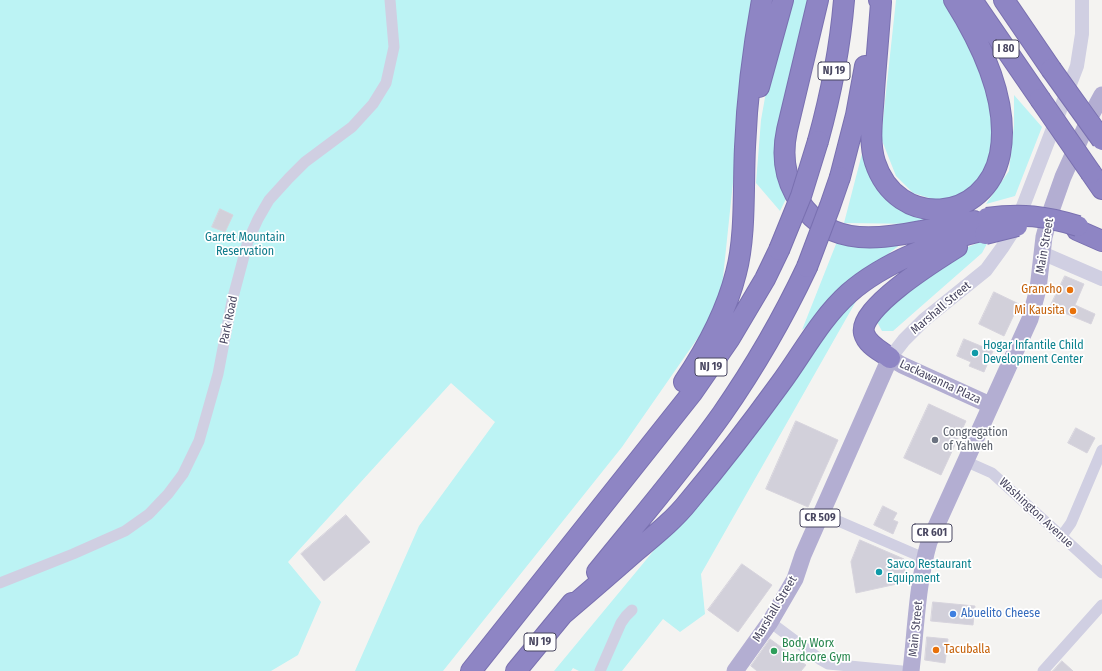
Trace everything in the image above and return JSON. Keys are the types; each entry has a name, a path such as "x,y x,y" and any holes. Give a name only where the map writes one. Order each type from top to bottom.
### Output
{"highway":[{"path":"628,474 637,444 680,387 703,353 714,333 727,304 737,272 744,183 747,105 762,0"},
{"path":"744,183 749,135 754,107 783,0"},
{"path":"818,0 787,130 784,148 784,162 793,190 805,210 823,226 847,235 872,239 908,234 1017,226 1077,228"},
{"name":"NJ 19","path":"471,671 692,393 730,338 765,279 779,250 801,196 818,141 837,58 844,0"},
{"name":"NJ 19","path":"516,671 681,469 722,414 774,332 807,267 840,177 861,88 869,34 872,0"},
{"path":"879,0 881,2 872,129 875,161 880,174 888,186 903,199 921,208 940,210 950,209 964,204 983,189 993,173 1000,154 1001,144 1001,117 993,81 978,41 954,0"},
{"name":"I 80","path":"972,0 1097,181"},
{"name":"I 80","path":"1004,0 1102,140"},
{"path":"563,614 664,527 688,502 766,404 822,323 838,303 850,292 875,275 902,260 954,238 986,228 1018,215 1049,218 1077,228 1102,241"},
{"path":"890,358 872,345 867,339 864,327 870,314 899,287 926,267 986,228"}],"main road":[{"name":"Main Street","path":"911,671 924,558 934,528 1030,319 1038,289 1044,237 1051,211 1063,176 1090,117 1102,95"},
{"name":"Lackawanna Plaza","path":"890,358 902,366 990,405"},
{"name":"Marshall Street","path":"735,671 770,622 795,579 803,555 890,358"}],"street":[{"name":"Park Road","path":"0,583 73,554 125,531 149,514 168,494 183,474 199,441 218,374 232,302 248,241 258,219 270,200 289,178 305,162 352,126 373,104 386,83 394,47 390,0"},
{"name":"Marshall Street","path":"890,358 919,324 986,270 1011,234 1022,210 1077,66 1082,34 1082,0"},
{"path":"1042,253 1102,279"},
{"path":"1061,537 1071,523 1102,450"},
{"name":"Washington Avenue","path":"965,461 992,473 1102,573"},
{"path":"822,514 924,558"},
{"path":"1043,671 1102,605"},
{"path":"600,671 621,623 632,610"},
{"path":"770,622 827,663 877,670 902,671"}],"green space":[{"name":"Garret Mountain Reservation","path":"0,0 756,0 747,49 720,306 622,447 443,671 355,671 419,526 495,422 451,383 288,562 321,602 298,655 271,671 0,671"},
{"path":"792,0 810,0 777,155 790,191 780,211 756,183 761,120 769,75"},
{"path":"896,0 945,0 984,70 997,135 990,172 966,193 939,201 913,193 896,176 881,138"},
{"path":"1014,95 1042,127 1015,196 986,204 1009,171 1014,125"},
{"path":"865,142 887,197 927,216 919,224 844,223"},
{"path":"990,238 982,253 893,331 882,331 876,320 951,254"},
{"path":"838,239 901,244 844,288 813,322 802,330"},
{"path":"859,296 701,574 705,614 680,632 663,619 622,671 579,671 573,668 571,671 554,671 665,537 832,322"}],"building":[{"path":"220,209 233,215 225,232 212,227"},
{"path":"1065,276 1084,284 1075,305 1095,314 1091,324 1050,307"},
{"path":"994,292 1019,304 1004,336 979,324"},
{"name":"Hogar Infantile Child Development Center","path":"964,339 993,351 984,372 969,366 971,362 957,356"},
{"name":"Congregation of Yahweh","path":"929,404 966,421 941,475 904,458"},
{"path":"796,421 838,440 808,507 766,489"},
{"path":"1076,428 1095,438 1087,453 1068,443"},
{"path":"883,506 897,513 893,520 898,522 893,534 874,525"},
{"path":"346,515 370,542 324,581 301,554"},
{"name":"Savco Restaurant Equipment","path":"860,540 904,559 906,582 856,593 851,562"},
{"path":"742,564 772,585 738,632 708,610"},
{"name":"Abuelito Cheese","path":"933,602 975,606 973,625 931,621"},
{"name":"Tacuballa","path":"927,637 948,639 945,663 925,660"},
{"name":"Body Worx Hardcore Gym","path":"770,639 806,665 801,671 757,671 751,666"},
{"path":"1062,661 1073,671 1053,671"}],"place":[{"name":"Grancho","path":"1070,290"},
{"name":"Mi Kausita","path":"1073,311"},
{"name":"Hogar Infantile Child Development Center","path":"975,353"},
{"name":"Congregation of Yahweh","path":"935,440"},
{"name":"Savco Restaurant Equipment","path":"879,572"},
{"name":"Abuelito Cheese","path":"953,614"},
{"name":"Tacuballa","path":"936,650"},
{"name":"Body Worx Hardcore Gym","path":"774,651"}]}
